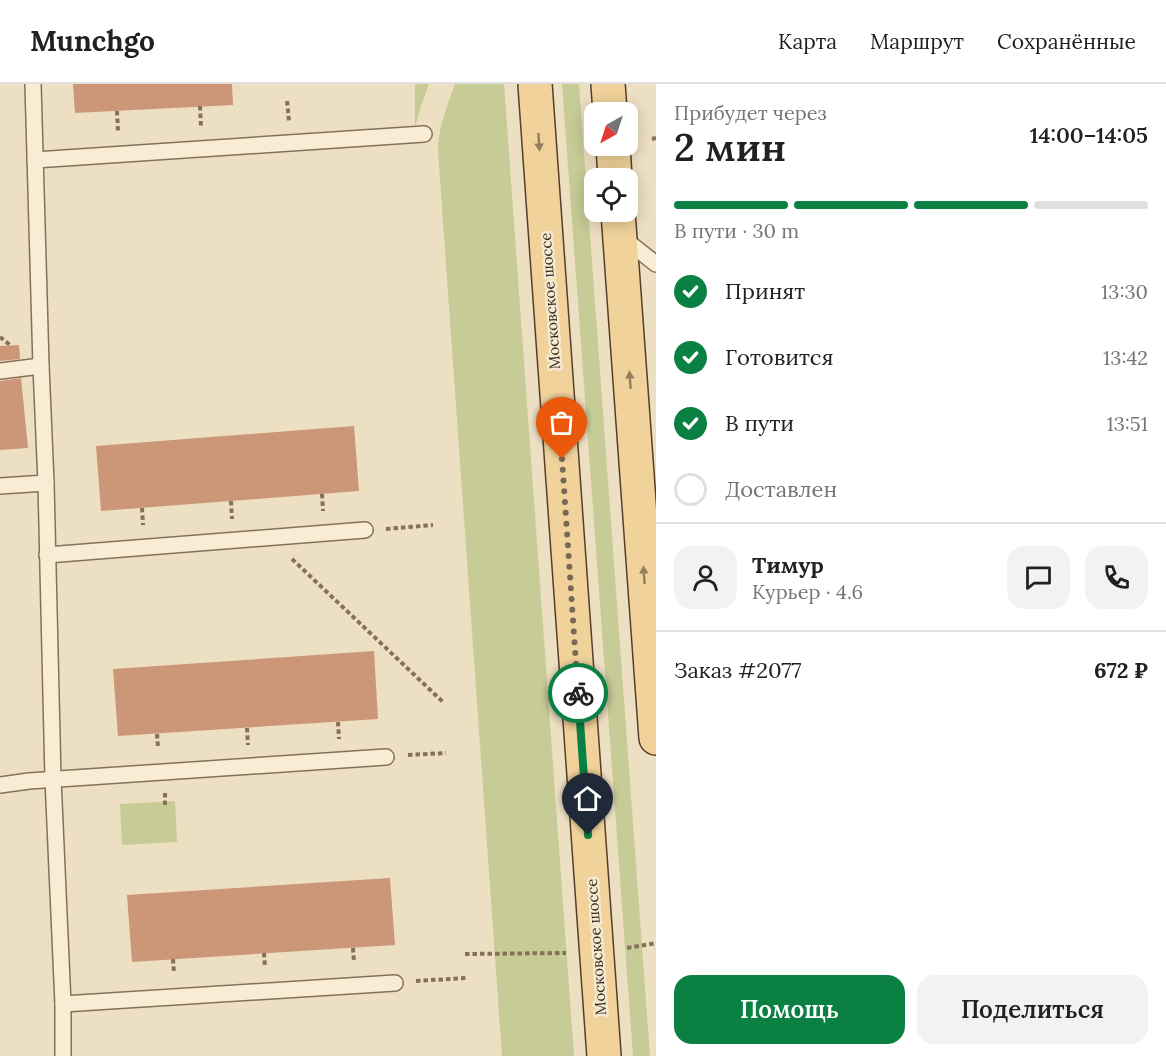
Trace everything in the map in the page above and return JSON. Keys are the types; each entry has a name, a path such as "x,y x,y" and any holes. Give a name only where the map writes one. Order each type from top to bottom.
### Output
{"main road":[{"name":"Московское шоссе","path":"535,84 604,1056"},
{"path":"608,84 609,102"},
{"path":"619,224 640,435 656,738"}],"lane":[{"path":"33,84 63,1056"},
{"path":"35,160 424,134"},
{"path":"619,224 656,264"},
{"path":"0,371 41,366"},
{"path":"0,486 46,483"},
{"path":"47,555 365,530"},
{"path":"0,785 53,779 386,757"},
{"path":"63,1004 395,982"}],"path":[{"path":"365,530 433,525"},
{"path":"269,538 443,702"},
{"path":"386,757 446,753"},
{"path":"465,954 597,952 656,943"},
{"path":"395,982 466,978"}],"green space":[{"path":"415,84 429,84 415,128"},
{"path":"455,84 504,84 574,1056 502,1056 438,151 441,125"},
{"path":"562,84 579,84 585,168 584,222 589,222 650,1056 633,1056"},
{"path":"175,801 177,842 122,845 120,804"}],"building":[{"path":"73,84 232,84 233,105 75,113"},
{"path":"19,345 20,359 0,361 0,346"},
{"path":"21,378 28,448 0,450 0,381"},
{"path":"354,426 359,491 101,511 96,446"},
{"path":"374,651 378,719 118,736 113,669"},
{"path":"390,878 395,945 132,962 127,895"}],"way so far":[{"path":"562,459 578,693"}],"route":[{"path":"578,693 588,835"}]}
